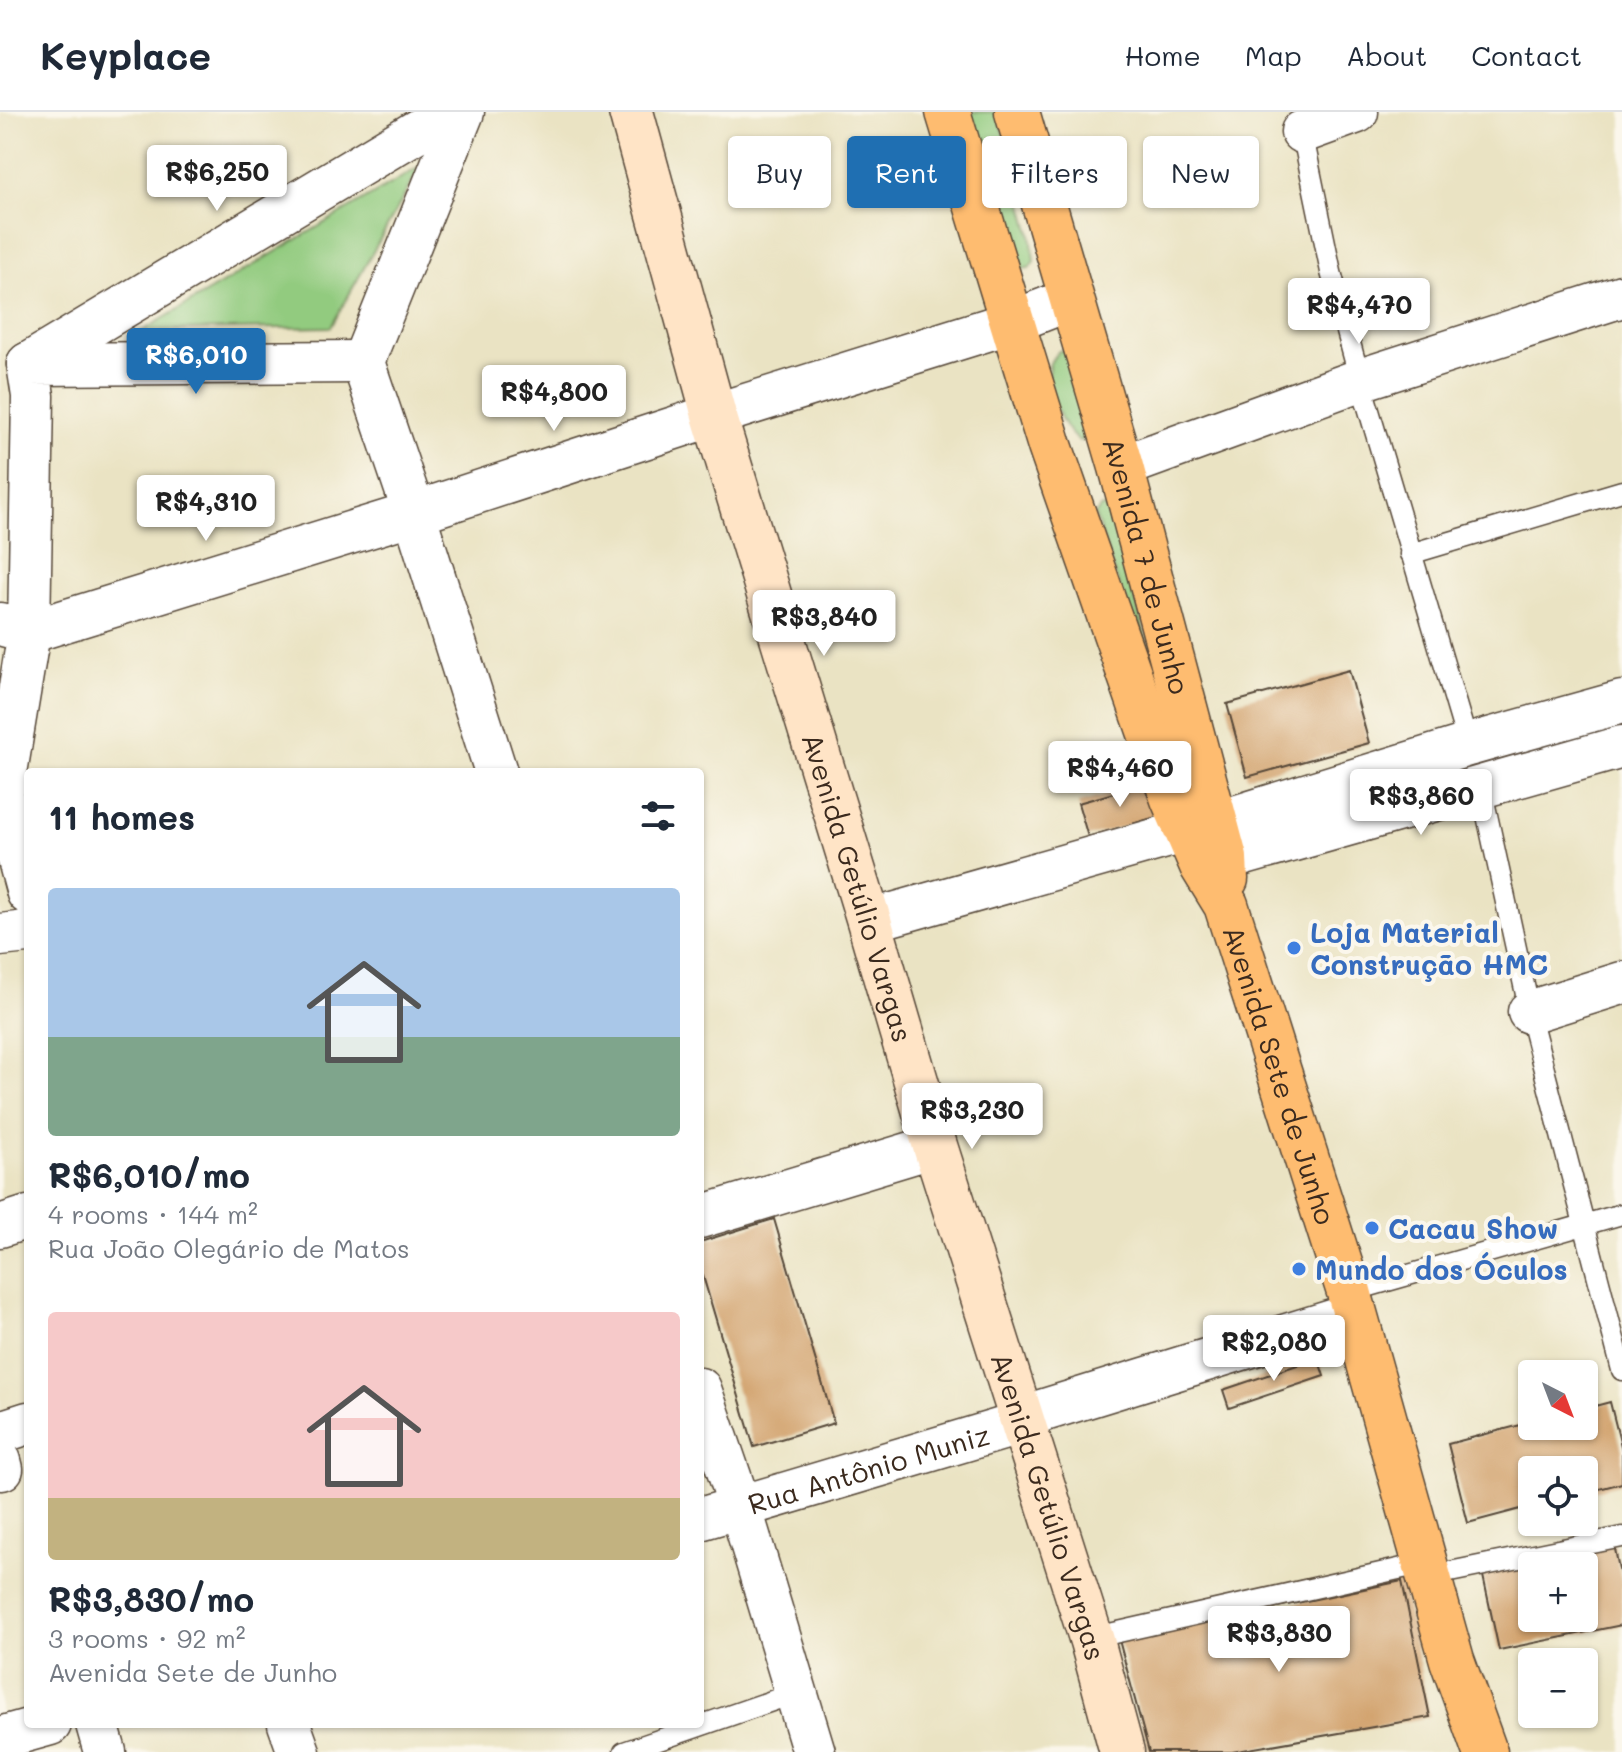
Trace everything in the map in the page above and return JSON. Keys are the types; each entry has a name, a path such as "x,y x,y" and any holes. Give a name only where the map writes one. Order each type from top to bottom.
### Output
{"main road":[{"name":"Avenida 7 de Junho","path":"948,112 1050,446 1207,845 1226,905"},
{"name":"Avenida 7 de Junho","path":"1017,112 1121,467 1207,845"},
{"name":"Avenida Sete de Junho","path":"1226,905 1352,1303 1452,1660 1485,1752"},
{"name":"Avenida Sete de Junho","path":"1452,1660 1457,1752"}],"street":[{"path":"14,365 449,112"},
{"path":"463,112 363,362 495,768"},
{"name":"Avenida Getúlio Vargas","path":"631,112 714,415 935,1146 1092,1641 1122,1752"},
{"path":"1299,122 1357,112"},
{"path":"1121,467 1360,380 1622,296"},
{"path":"15,628 414,513 1012,322 1071,299"},
{"path":"14,365 363,362"},
{"path":"14,365 33,396 15,628 10,799 24,872"},
{"path":"1207,845 1468,745 1622,702"},
{"path":"869,921 1481,786 1622,747"},
{"path":"0,935 24,932"},
{"path":"1529,1012 1622,983"},
{"path":"704,1216 935,1146"},
{"path":"0,1226 24,1218"},
{"name":"Rua Antônio Muniz","path":"704,1518 1019,1411 1038,1412 1352,1303"},
{"path":"704,1401 740,1506 814,1752"},
{"path":"1,1454 24,1428"},
{"path":"0,1738 36,1728"},
{"path":"98,1728 105,1752"},
{"path":"290,1728 299,1752"}],"lane":[{"path":"1299,122 1331,272 1360,380 1481,786 1529,1012 1622,1370"},
{"path":"1410,554 1622,491"},
{"path":"1352,1303 1622,1214"},
{"path":"1092,1641 1105,1635 1428,1569 1622,1537"},
{"path":"704,1724 798,1692"},
{"path":"624,1752 694,1728"}],"green space":[{"path":"966,112 998,112 1004,136 982,136 982,162"},
{"path":"421,166 331,327 142,331"},
{"path":"996,208 1024,208 1034,261 1029,268 1021,269 1013,260"},
{"path":"1068,349 1091,419 1086,437 1080,441 1067,429 1062,419 1048,375 1051,361 1059,351"},
{"path":"1101,507 1110,508 1184,777 1095,515"}],"building":[{"path":"1349,670 1369,743 1247,777 1227,704"},
{"path":"1153,782 1163,815 1088,837 1078,803"},
{"path":"774,1219 834,1423 754,1447 704,1279 704,1241"},
{"path":"1318,1358 1324,1376 1229,1408 1223,1390"},
{"path":"1610,1402 1622,1450 1622,1483 1598,1489 1598,1456 1518,1456 1518,1510 1468,1523 1448,1444 1518,1426 1518,1440 1598,1440 1598,1405"},
{"path":"1614,1544 1622,1584 1622,1625 1598,1630 1598,1552 1575,1552"},
{"path":"1518,1564 1518,1632 1588,1632 1499,1650 1482,1571"},
{"path":"1402,1581 1430,1717 1232,1752 1149,1752 1119,1640"}],"place":[{"name":"Loja Material Construção HMC","path":"1294,948"},
{"name":"Cacau Show","path":"1372,1228"},
{"name":"Mundo dos Óculos","path":"1299,1269"}]}
